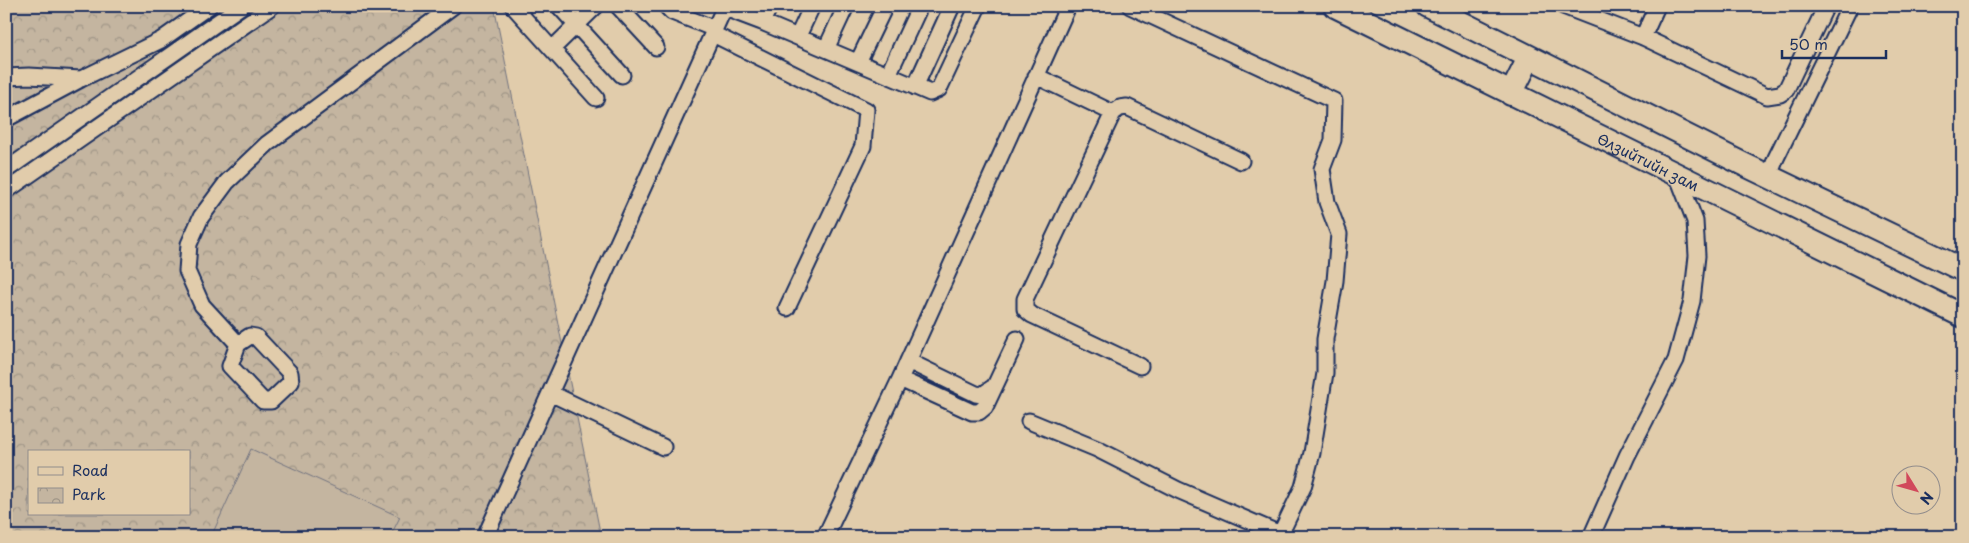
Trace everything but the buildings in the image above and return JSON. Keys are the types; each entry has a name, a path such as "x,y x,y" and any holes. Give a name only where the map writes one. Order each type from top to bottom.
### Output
{"highway":[{"name":"Өлзийтийн зам","path":"1335,6 1678,177 1963,316"},
{"path":"1428,6 1452,13 1529,58 1963,270"},
{"path":"1511,94 1529,58"}],"street":[{"path":"6,119 80,79 161,40 209,6"},
{"path":"6,170 241,6"},
{"path":"6,191 272,6"},
{"path":"238,344 202,305 187,271 190,244 201,217 227,182 267,144 453,6"},
{"path":"513,6 596,98"},
{"path":"560,6 622,75"},
{"path":"552,49 596,6"},
{"path":"618,6 656,47"},
{"path":"666,6 672,12 714,31 866,110 863,146 787,308"},
{"path":"762,22 770,6"},
{"path":"798,36 812,6"},
{"path":"826,49 846,6"},
{"path":"858,62 885,6"},
{"path":"888,75 920,6"},
{"path":"915,87 952,6"},
{"path":"485,537 725,7 930,93 939,88 978,6"},
{"path":"826,537 900,379 1068,6"},
{"path":"1029,421 1097,449 1178,490 1280,536 1303,486 1312,453 1325,373 1326,339 1335,281 1339,234 1327,202 1322,169 1333,140 1334,101 1130,6"},
{"path":"1563,6 1643,37 1767,96 1780,94 1786,90 1826,6"},
{"path":"1643,37 1657,6"},
{"path":"1769,176 1780,149 1850,6"},
{"path":"6,78 29,76 80,79"},
{"path":"1036,76 1113,113"},
{"path":"1140,366 1032,315 1025,309 1025,299 1113,113 1120,108 1127,108 1241,161"},
{"path":"1591,537 1627,456 1676,360 1692,301 1697,256 1695,221 1678,177"},
{"path":"900,379 972,412 979,412 985,407 1017,339"},
{"path":"908,361 976,394 982,395 995,386"},
{"path":"550,393 663,447"}],"green space":[{"path":"6,6 494,6 601,537 6,537"},
{"path":"251,449 400,517 390,537 211,537"}]}
